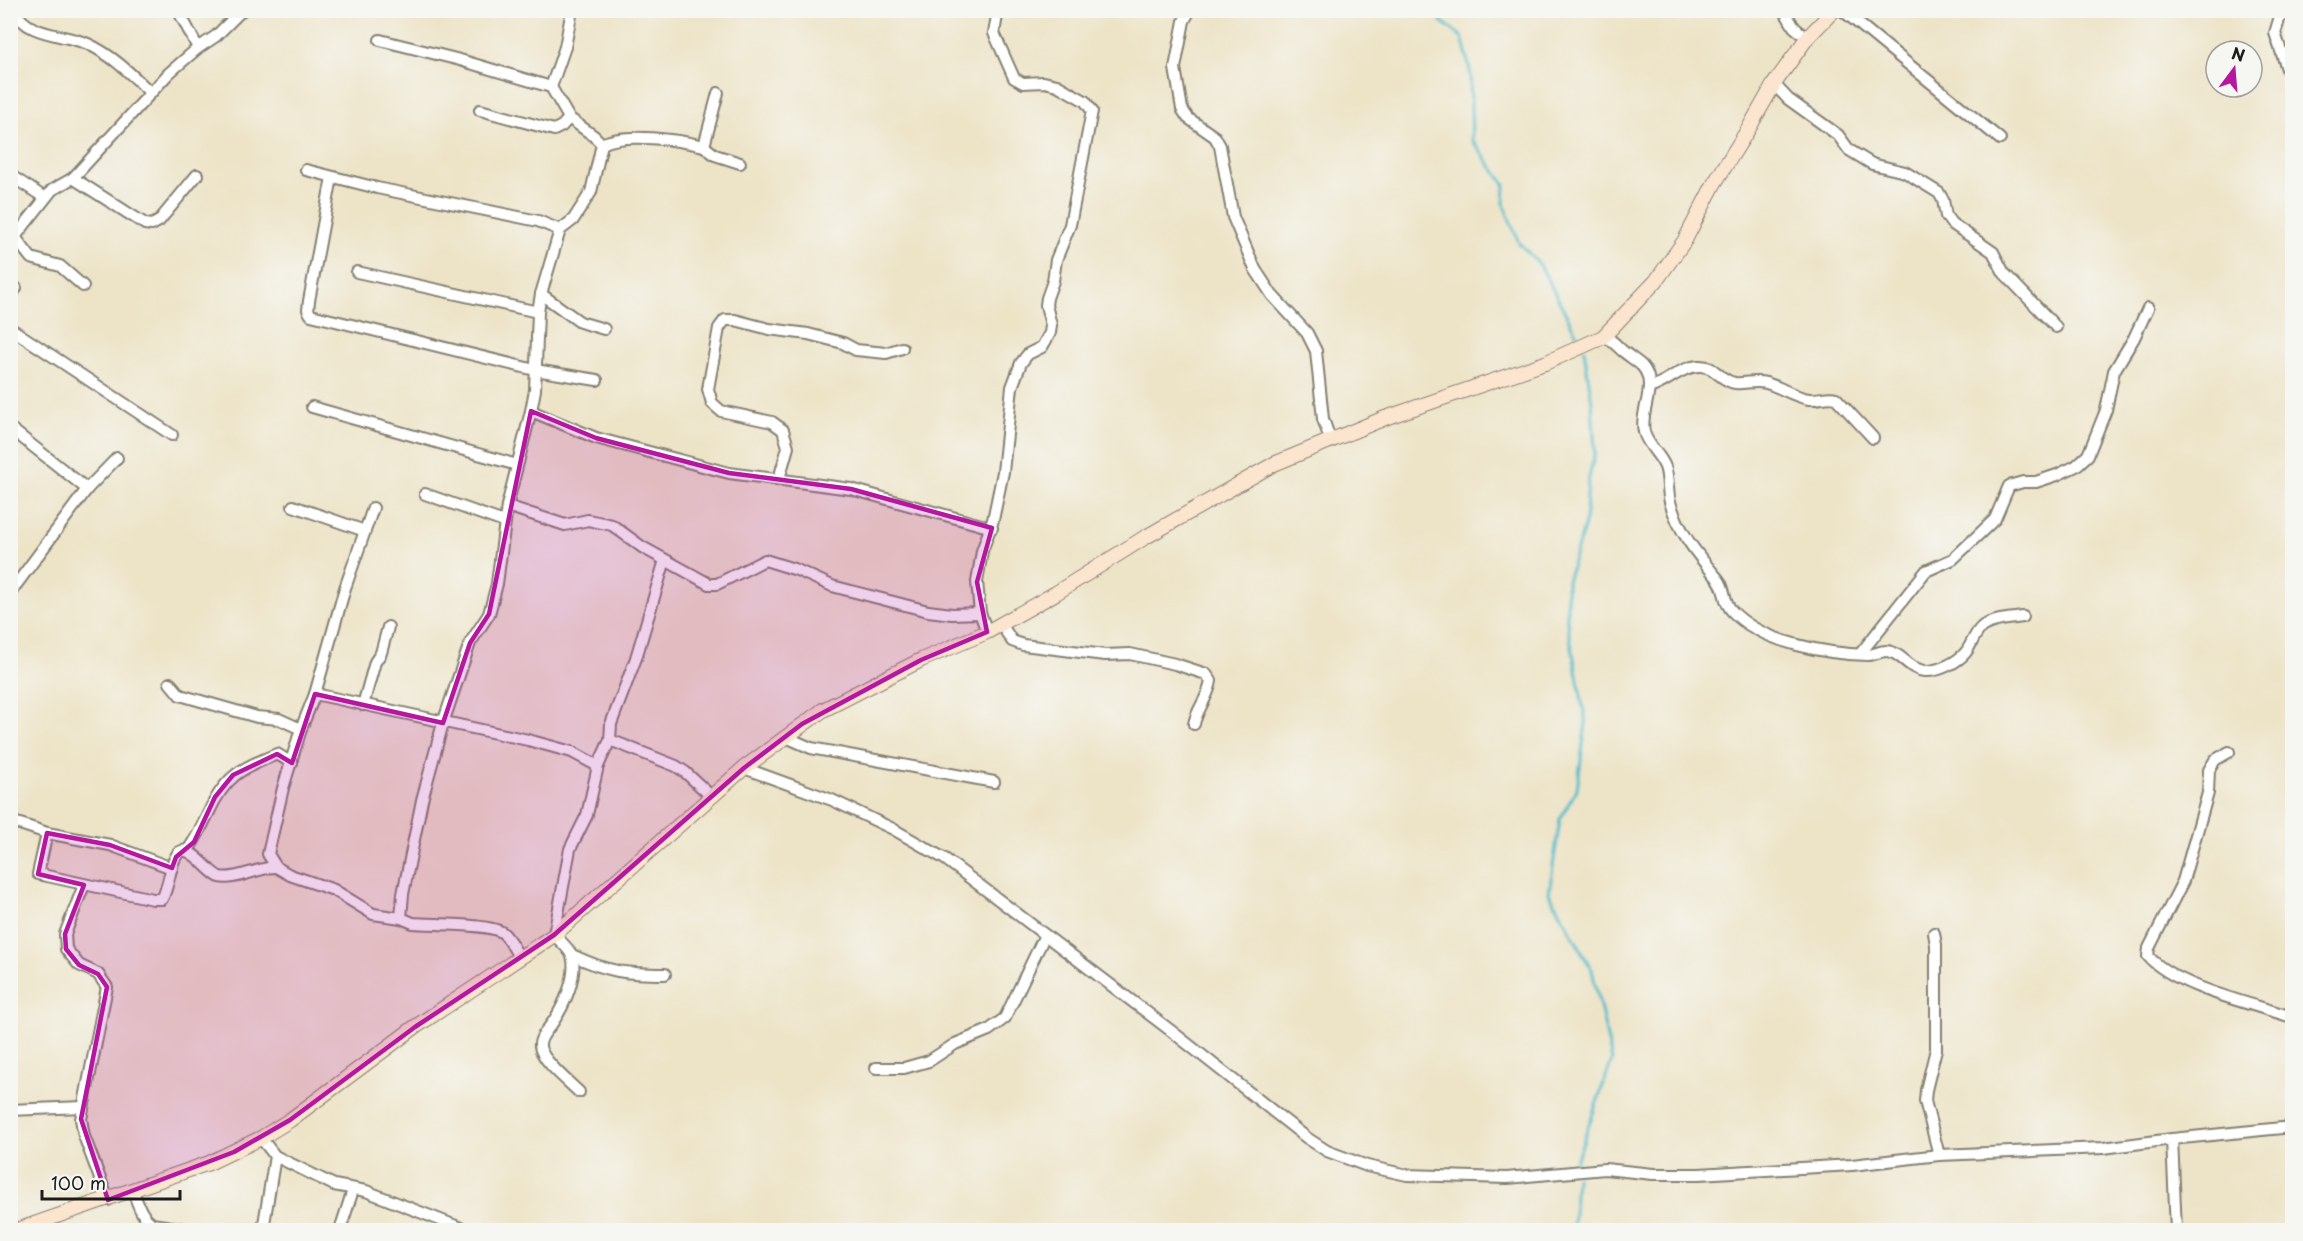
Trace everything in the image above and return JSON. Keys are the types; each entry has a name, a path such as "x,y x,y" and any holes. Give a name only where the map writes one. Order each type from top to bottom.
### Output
{"street":[{"path":"15,10 18,18 28,27 86,43 108,54 150,92"},
{"path":"178,10 198,48"},
{"path":"83,285 60,266 31,258 13,237 52,190 73,178 169,73 216,36 242,10"},
{"path":"551,87 565,47 572,10"},
{"path":"987,632 980,613 977,582 979,568 992,528 1003,472 1012,387 1021,363 1028,354 1042,347 1050,333 1047,298 1053,281 1056,260 1070,225 1092,111 1085,101 1057,85 1044,82 1030,84 1014,78 994,33 998,10"},
{"path":"1190,10 1185,21 1175,68 1182,109 1188,118 1215,137 1220,146 1233,217 1255,268 1272,295 1307,333 1316,351 1323,418 1331,442"},
{"path":"1784,10 1794,27 1807,38"},
{"path":"17,1230 209,1163 261,1138 290,1120 416,1027 554,935 744,768 823,710 921,660 987,632 1144,538 1274,464 1385,418 1545,363 1602,337 1656,281 1685,240 1714,183 1754,121 1774,84 1807,38 1833,10"},
{"path":"1842,10 2000,139"},
{"path":"2282,10 2275,33 2288,72 2292,77"},
{"path":"380,40 460,60 551,87 569,118 602,144"},
{"path":"1774,84 1788,99 1838,135 1849,150 1872,164 1905,172 1939,193 1946,216 1951,223 1993,252 2004,273 2056,327"},
{"path":"704,146 718,93"},
{"path":"480,110 554,130 562,126 569,118"},
{"path":"401,918 403,894 420,812 442,723 470,643 489,614 497,584 507,506 535,390 538,312 541,294 560,230 573,219 591,192 602,144 611,139 646,138 684,142 704,146 715,155 740,163"},
{"path":"306,170 538,221 560,230"},
{"path":"10,175 45,198"},
{"path":"73,178 145,224 152,225 159,221 197,175"},
{"path":"332,177 309,301 308,310 311,315 535,370 597,380"},
{"path":"357,272 538,312"},
{"path":"541,294 580,322 604,329"},
{"path":"1860,654 1926,571 1953,559 1995,519 2009,486 2044,480 2084,461 2092,449 2106,410 2114,371 2134,338 2148,308"},
{"path":"779,479 788,447 783,430 772,422 720,411 712,403 708,388 719,328 725,320 808,334 843,343 856,350 886,353 902,348"},
{"path":"10,328 172,435"},
{"path":"1602,337 1613,342 1643,367 1649,381 1643,422 1646,439 1665,466 1670,501 1679,526 1707,568 1720,581 1725,600 1732,611 1766,634 1790,643 1860,654 1871,655 1886,651 1915,669 1936,669 1953,663 1965,653 1981,627 1990,622 2023,617"},
{"path":"1649,388 1660,385 1685,369 1706,366 1717,371 1725,380 1736,383 1756,380 1809,399 1831,396 1836,398 1873,438"},
{"path":"312,406 517,465"},
{"path":"531,411 596,438 729,473 851,489 992,528"},
{"path":"10,428 87,489"},
{"path":"10,593 87,489 117,458"},
{"path":"425,494 504,522"},
{"path":"293,506 365,531"},
{"path":"507,506 565,525 588,520 612,525 642,547 702,581 717,584 765,560 797,570 832,586 928,612 980,613"},
{"path":"373,508 345,588 315,694 301,729 283,788 268,854 276,867 290,875 334,890 373,914 401,918 412,923 488,927 501,932 508,938 519,957"},
{"path":"554,935 570,849 587,815 598,766 610,740 610,724 636,658 665,560"},
{"path":"1001,624 1012,641 1023,645 1105,655 1130,654 1206,674 1212,681 1210,691 1199,709 1194,724"},
{"path":"363,705 388,627"},
{"path":"170,683 180,695 267,719 279,719 301,729"},
{"path":"315,694 528,740 572,752 598,766"},
{"path":"786,737 811,748 994,782"},
{"path":"610,740 676,766 686,772 711,796"},
{"path":"2229,752 2215,760 2209,770 2208,794 2183,881 2149,948 2148,956 2153,962 2190,984 2292,1017"},
{"path":"187,851 194,843 215,797 233,776 277,754 292,763"},
{"path":"744,768 832,800 893,828 945,859 1307,1138 1327,1151 1367,1166 1407,1175 1507,1178 1605,1169 1653,1174 1699,1174 1852,1165 1939,1155 2103,1148 2292,1127"},
{"path":"14,822 47,832 110,845 172,868"},
{"path":"47,832 38,874 153,899 162,898 176,857 180,852 187,851 196,856 213,874 219,877 227,878 276,867"},
{"path":"84,885 65,934 66,949 79,965 98,974 107,987 81,1119 84,1136 108,1200"},
{"path":"1934,933 1936,1049 1925,1101 1939,1155"},
{"path":"554,935 572,955 597,968 610,971 665,974"},
{"path":"876,1068 904,1068 929,1061 955,1044 989,1030 1005,1018 1044,935"},
{"path":"572,955 573,966 568,994 562,1009 542,1039 540,1046 545,1058 579,1092"},
{"path":"10,1110 83,1107"},
{"path":"261,1138 275,1156 334,1185 366,1191 422,1212 445,1227 466,1230"},
{"path":"2172,1139 2176,1230"},
{"path":"263,1230 275,1156"},
{"path":"340,1230 353,1190"},
{"path":"133,1191 142,1214 152,1224 191,1230"}],"highlighted area":[{"path":"531,411 596,438 729,473 851,489 992,528 977,582 987,632 921,660 802,724 744,768 554,935 415,1027 290,1120 234,1152 108,1200 81,1119 107,987 98,974 79,965 66,949 65,934 84,885 38,874 47,833 110,845 172,868 176,857 194,842 215,797 233,775 277,754 292,763 315,694 443,723 470,643 489,614"}],"waterway":[{"path":"1436,10 1441,21 1462,37 1470,70 1472,140 1505,185 1504,205 1519,243 1540,265 1577,335"},
{"path":"1575,1164 1612,1060 1592,970 1549,893 1560,819 1577,789 1586,723 1567,621 1567,581 1585,524 1588,482 1595,452 1592,403 1584,349"},
{"path":"1573,1230 1576,1177"}]}
